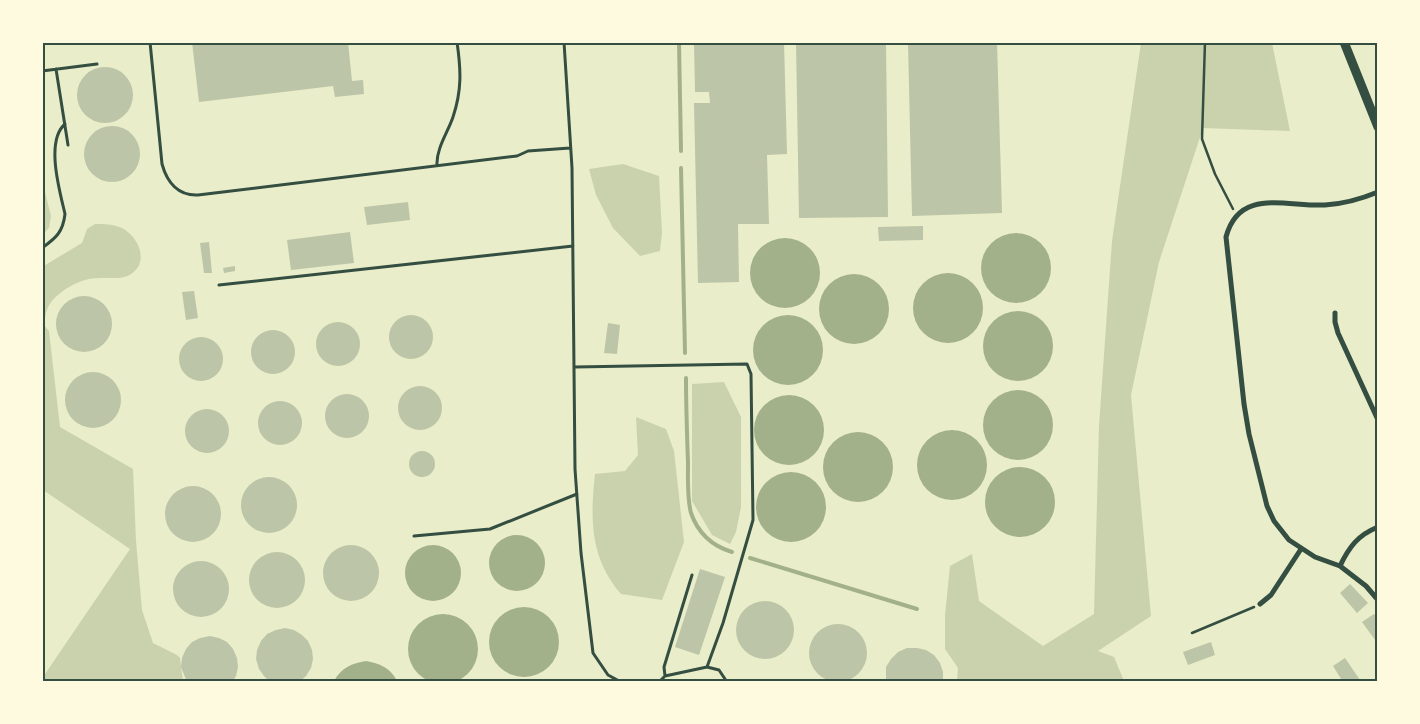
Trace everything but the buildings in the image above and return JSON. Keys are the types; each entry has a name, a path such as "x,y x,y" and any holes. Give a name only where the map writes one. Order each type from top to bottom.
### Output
{"street":[{"path":"1344,42 1378,127"},
{"path":"1378,192 1360,199 1324,205 1273,202 1259,204 1246,208 1236,215 1229,225 1226,237 1226,252 1241,385 1249,434 1267,506 1281,532 1301,550 1340,566 1366,586 1378,600"},
{"path":"1336,313 1335,322 1338,333 1378,420"},
{"path":"1340,566 1349,548 1357,539 1367,531 1378,527"},
{"path":"1260,604 1271,595 1301,550"}],"lane":[{"path":"150,42 162,164 168,180 181,192 198,195 518,156 528,151 570,148"},
{"path":"437,165 436,156 454,115 461,83 457,42"},
{"path":"564,42 572,168 574,367 580,553 593,653 608,675 621,682"},
{"path":"42,71 97,64"},
{"path":"56,69 68,145"},
{"path":"42,248 58,236 64,224 65,214 54,155 59,128 64,124"},
{"path":"220,285 573,246"},
{"path":"574,367 747,364 751,374 754,520 723,623 707,667"},
{"path":"414,536 490,529 577,494"},
{"path":"665,676 664,667 692,575"},
{"path":"659,682 665,676 707,667 719,670 727,682"}],"path":[{"path":"1205,42 1202,139 1211,165 1236,215"},
{"path":"1192,632 1260,604"}],"shaded area":[{"path":"1141,43 1272,43 1290,131 1203,128 1159,262 1131,395 1151,616 1098,651 1114,657 1124,681 957,681 958,668 945,649 945,615 950,566 972,554 979,601 1043,646 1094,614 1099,426 1112,241"},
{"path":"623,164 659,176 662,233 660,251 640,256 613,228 596,195 589,169"},
{"path":"42,180 51,216 49,228 43,234"},
{"path":"95,224 115,226 128,232 140,250 140,263 137,269 125,277 93,278 77,283 64,290 50,304 44,325 49,331 60,427 133,469 136,541 142,610 153,643 180,658 183,681 46,682 43,680 43,677 130,549 43,490 42,267 82,243 87,229"},
{"path":"1016,233 1029,236 1041,243 1048,255 1051,268 1048,281 1041,293 1029,300 1016,303 1003,300 991,293 984,281 981,268 984,255 991,243 1003,236"},
{"path":"785,238 798,241 810,248 817,260 820,273 817,286 810,298 798,305 785,308 772,305 760,298 753,286 750,273 753,260 760,248 772,241"},
{"path":"948,273 961,276 973,283 980,295 983,308 980,321 973,333 961,340 948,343 935,340 923,333 916,321 913,308 916,295 923,283 935,276"},
{"path":"854,274 867,277 879,284 886,296 889,309 886,322 879,334 867,341 854,344 841,341 829,334 822,322 819,309 822,296 829,284 841,277"},
{"path":"1018,311 1031,314 1043,321 1050,333 1053,346 1050,359 1043,371 1031,378 1018,381 1005,378 993,371 986,359 983,346 986,333 993,321 1005,314"},
{"path":"788,315 801,318 813,325 820,337 823,350 820,363 813,375 801,382 788,385 775,382 763,375 756,363 753,350 756,337 763,325 775,318"},
{"path":"724,382 741,417 741,507 736,532 730,544 712,535 692,501 692,384"},
{"path":"1018,390 1031,393 1043,400 1050,412 1053,425 1050,438 1043,450 1031,457 1018,460 1005,457 993,450 986,438 983,425 986,412 993,400 1005,393"},
{"path":"789,395 802,398 814,405 821,417 824,430 821,443 814,455 802,462 789,465 776,462 764,455 757,443 754,430 757,417 764,405 776,398"},
{"path":"636,417 666,429 674,451 684,542 662,600 621,594 603,566 594,537 595,474 625,471 638,455"},
{"path":"952,430 965,433 977,440 984,452 987,465 984,478 977,490 965,497 952,500 939,497 927,490 920,478 917,465 920,452 927,440 939,433"},
{"path":"858,432 871,435 883,442 890,454 893,467 890,480 883,492 871,499 858,502 845,499 833,492 826,480 823,467 826,454 833,442 845,435"},
{"path":"1020,467 1033,470 1045,477 1052,489 1055,502 1052,515 1045,527 1033,534 1020,537 1007,534 995,527 988,515 985,502 988,489 995,477 1007,470"},
{"path":"791,472 804,475 816,482 823,494 826,507 823,520 816,532 804,539 791,542 778,539 766,532 759,520 756,507 759,494 766,482 778,475"},
{"path":"511,535 523,535 537,543 545,557 543,574 537,583 523,591 511,591 501,586 494,579 489,569 489,557 494,547 501,540"},
{"path":"427,545 439,545 453,553 461,567 459,584 453,593 439,601 427,601 417,596 410,589 405,579 405,567 410,557 417,550"},
{"path":"524,607 537,610 549,617 556,629 559,642 556,655 549,667 537,674 524,677 511,674 499,667 492,655 489,642 492,629 499,617 511,610"},
{"path":"443,614 462,620 472,630 478,649 472,668 462,678 443,684 424,678 414,668 408,649 414,630 424,620"},
{"path":"366,661 384,667 397,681 334,681 347,667"}],"waterway":[{"path":"679,42 681,151"},
{"path":"681,168 685,353"},
{"path":"686,378 688,488 691,513 698,527 707,538 718,546 732,552"},
{"path":"750,558 917,609"}]}
